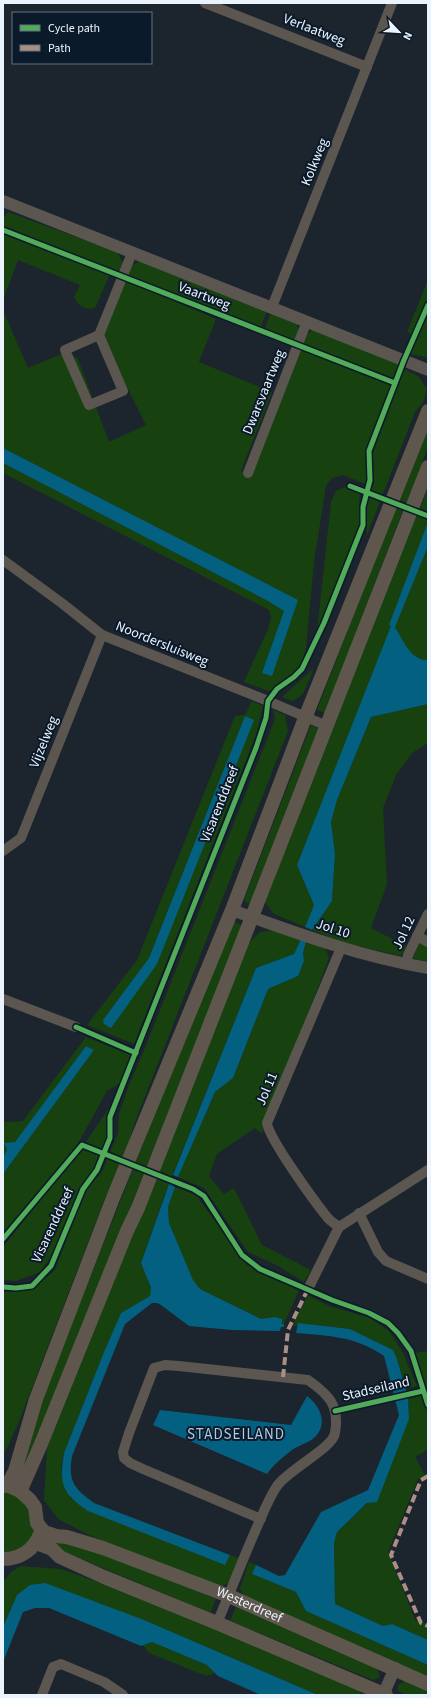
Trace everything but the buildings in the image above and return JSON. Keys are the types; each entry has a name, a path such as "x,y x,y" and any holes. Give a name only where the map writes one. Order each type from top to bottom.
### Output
{"main road":[{"path":"9,1483 15,1471 36,1399 108,1212 232,910 305,718 428,411"},
{"path":"9,1483 44,1436 138,1208 428,467"},
{"path":"3,1565 22,1562 35,1549 42,1525 42,1511 38,1499 33,1493 9,1483"},
{"name":"Westerdreef","path":"42,1525 56,1536 67,1537 103,1548 229,1596 395,1668 428,1684"},
{"path":"3,1559 18,1556 28,1550 35,1549"},
{"name":"Westerdreef","path":"35,1549 52,1550 60,1557 135,1591 217,1623 384,1695"}],"street":[{"name":"Verlaatweg","path":"205,3 367,66"},
{"name":"Kolkweg","path":"272,307 392,3"},
{"name":"Vaartweg","path":"3,201 428,370"},
{"path":"99,335 123,390 89,406 65,350 99,335 132,253"},
{"name":"Dwarsvaartweg","path":"248,473 307,321"},
{"name":"Noordersluisweg","path":"3,560 102,635 327,726"},
{"name":"Vijzelweg","path":"3,851 21,838 102,635"},
{"name":"Jol 10","path":"232,910 341,948 428,968"},
{"name":"Jol 12","path":"406,964 408,955 428,914"},
{"path":"417,936 428,942"},
{"name":"Jol 11","path":"339,1227 327,1218 290,1165 277,1145 267,1123 341,948"},
{"path":"3,998 76,1027"},
{"path":"308,1289 339,1227 428,1170"},
{"path":"359,1213 378,1252 386,1261 428,1278"},
{"name":"Stadseiland","path":"217,1623 249,1546 277,1486 288,1473 327,1445 335,1435 335,1411 325,1392 308,1380 179,1366 165,1365 154,1368 123,1452 124,1458 130,1463 143,1469 261,1519"},
{"path":"42,1695 53,1667 61,1664 104,1682 123,1695"},
{"path":"384,1695 395,1668"}],"green space":[{"path":"8,212 117,252 123,263 119,273 3,226 3,219"},
{"path":"3,233 110,274 95,308 88,309 83,307 74,297 80,285 18,260 3,300"},
{"path":"141,261 267,311 261,326 258,328 126,276 130,266"},
{"path":"125,280 216,319 199,362 272,392 241,471 251,476 301,350 389,384 391,388 366,450 368,478 365,484 343,475 332,478 326,486 314,562 306,648 302,665 271,692 244,682 269,627 271,618 269,610 3,473 3,463 285,611 263,673 297,600 3,448 3,310 28,368 66,352 78,359 109,442 146,425 125,383 104,334"},
{"path":"428,280 428,356 426,357 409,354 416,336 407,332"},
{"path":"271,312 297,322 298,331 294,342 266,331 265,328"},
{"path":"314,329 401,364 395,378 391,380 302,345 307,334"},
{"path":"404,369 418,376 427,389 423,402 415,412 367,535 365,505 374,483 373,453"},
{"path":"428,429 428,446 408,503 399,500"},
{"path":"345,487 361,493 359,499 361,526 331,603 317,631 331,502 336,491"},
{"path":"428,487 428,512 420,509"},
{"path":"395,507 403,510 325,713 317,710"},
{"path":"416,515 428,520 428,660 416,657 411,652 393,624 297,865 314,905 305,927 274,914 264,901"},
{"path":"314,668 303,694 293,701 282,697"},
{"path":"252,701 263,706 256,735 134,1044 87,1025 137,960 235,716 245,715","holes":["245,716 157,964 103,1020 149,958"]},
{"path":"428,704 428,743 412,753 396,775 383,808 387,884 371,928 406,946 401,956 338,941 312,930 332,901 335,854 331,822 337,800 371,717"},
{"path":"273,710 285,715 288,731 135,1122 125,1155 107,1193 18,1424 3,1454 3,1288 25,1287 37,1283 44,1280 55,1270 85,1191 102,1172 118,1133 119,1114 129,1085 275,719"},
{"path":"311,725 319,729 252,904 247,903 244,900"},
{"path":"234,921 242,926 55,1398 20,1479 23,1447 219,952"},
{"path":"277,930 301,939 294,954 256,968 163,1199 141,1263 151,1289 150,1296 121,1313 64,1453 61,1469 71,1499 225,1565 230,1555 241,1559 231,1581 221,1587 89,1535 58,1519 44,1500 47,1448 247,945 260,932"},
{"path":"306,941 325,948 329,958 262,1127 264,1131 261,1133 255,1128 217,1154 209,1176 224,1194 234,1188 262,1245 311,1270 304,1282 278,1266 248,1252 204,1188 178,1177 215,1092 233,1078 268,989 298,976 304,961 303,953"},
{"path":"420,943 428,947 428,962 412,958"},
{"path":"86,1037 131,1055 122,1082 107,1091 75,1149 3,1235 3,1174 94,1050 86,1046 15,1142 7,1146 7,1153 3,1158 3,1121 23,1121"},
{"path":"115,1099 108,1118 109,1136 94,1169 80,1189 53,1254 40,1272 16,1281 3,1280 3,1247 77,1155"},
{"path":"175,1187 196,1195 247,1265 299,1290 284,1324 282,1324 282,1319 275,1317 261,1319 200,1289 193,1280 169,1223 168,1207"},
{"path":"308,1295 329,1306 370,1318 389,1331 402,1351 417,1386 406,1389 393,1350 350,1329 298,1323 297,1326 294,1326 295,1320"},
{"path":"428,1351 428,1396 415,1353"},
{"path":"420,1394 428,1412 428,1450 415,1457 425,1475 418,1479 388,1552 415,1620 428,1625 428,1640 392,1624 383,1626 335,1604 334,1543 337,1532 368,1503 409,1419 408,1397"},
{"path":"3,1491 18,1496 29,1509 35,1532 29,1541 22,1547 3,1553"},
{"path":"44,1536 84,1547 216,1599 210,1613 41,1542"},
{"path":"249,1562 256,1565 252,1574 296,1592 306,1611 428,1665 428,1677 245,1598 240,1588"},
{"path":"21,1566 61,1569 159,1604 359,1688 361,1695 318,1695 144,1620 17,1595 3,1627 3,1582 11,1572"},
{"path":"236,1607 377,1667 380,1677 373,1680 230,1621"},
{"path":"152,1642 207,1665 215,1673 206,1676 149,1653 143,1645"},
{"path":"405,1681 428,1692 428,1695 407,1695 398,1691 398,1685"}],"water":[{"path":"3,448 298,600 272,676 262,673 284,611 268,601 3,463"},
{"path":"428,522 428,546 395,627 404,643 412,653 417,657 428,660 428,704 371,717 337,800 331,822 335,854 332,901 312,930 305,927 314,905 297,865 391,626 389,625"},
{"path":"245,716 254,720 157,964 111,1028 104,1024 103,1020 149,958"},
{"path":"301,939 306,941 303,953 304,961 298,976 268,989 233,1078 215,1092 178,1177 173,1175 256,968 294,954"},
{"path":"86,1046 94,1050 3,1174 3,1158 7,1149 4,1143 15,1142"},
{"path":"169,1184 175,1187 168,1207 169,1223 193,1280 200,1289 261,1319 275,1317 282,1319 282,1324 284,1324 284,1327 281,1327 280,1331 232,1330 189,1326 161,1305 152,1303 125,1324 72,1456 71,1472 74,1484 94,1503 230,1555 225,1565 88,1511 79,1505 68,1493 64,1487 63,1481 62,1473 64,1453 121,1313 150,1296 151,1288 141,1263"},
{"path":"298,1323 350,1329 393,1350 397,1359 408,1397 409,1419 377,1502 367,1503 337,1532 334,1543 335,1604 383,1626 392,1624 428,1640 428,1665 306,1611 296,1592 252,1574 256,1565 279,1576 285,1575 321,1512 368,1490 399,1415 384,1356 363,1344 342,1338 296,1333"},
{"path":"307,1396 316,1404 321,1414 322,1420 320,1431 316,1436 285,1455 267,1474 153,1425 160,1410 291,1425"},
{"path":"45,1583 144,1620 318,1695 261,1695 218,1676 207,1665 152,1642 141,1646 49,1608 35,1608 23,1612 3,1662 3,1627 17,1595 30,1585"}],"marked path":[{"path":"283,1377 288,1330 308,1289"},
{"path":"428,1476 421,1480 391,1555 421,1623 428,1626"}],"cycle path":[{"path":"3,230 395,383"},
{"name":"Visarenddreef","path":"3,1287 16,1288 32,1286 51,1266 83,1189 97,1170 110,1138 110,1117 256,748 266,718 268,701 277,689 294,677 302,669 324,623 363,525 363,507 370,480 369,451 404,360 428,305"},
{"path":"350,486 428,516"},
{"path":"76,1027 136,1053"},
{"path":"3,1239 82,1145 193,1189 204,1196 242,1255 260,1269 332,1300 369,1313 388,1323 398,1333 411,1351 428,1405"},
{"path":"335,1411 423,1391"}],"district":[{"name":"STADSEILAND","path":"236,1434"}]}
